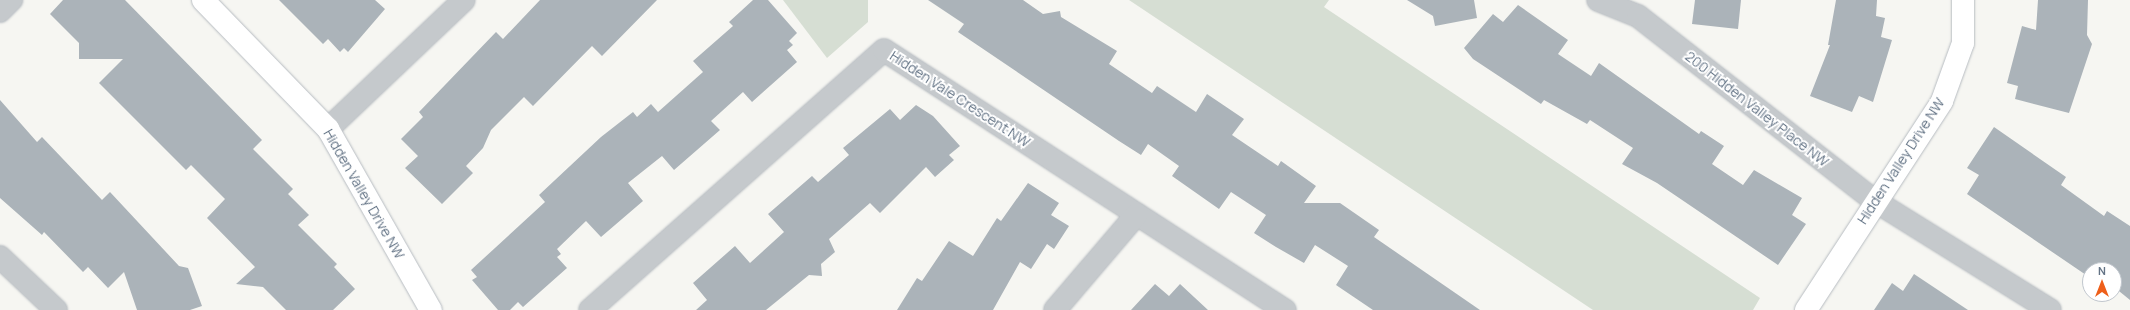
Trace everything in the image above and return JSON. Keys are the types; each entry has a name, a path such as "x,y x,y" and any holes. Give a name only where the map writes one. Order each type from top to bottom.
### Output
{"street":[{"path":"0,11 11,0"},
{"name":"Hidden Valley Drive NW","path":"203,0 328,129 431,310"},
{"path":"328,129 464,0"},
{"name":"200 Hidden Valley Place NW","path":"1598,0 1635,8 1875,201 2050,310"},
{"name":"Hidden Valley Drive NW","path":"1806,310 1875,201 1942,101 1964,43 1963,0"},
{"name":"Hidden Vale Crescent NW","path":"590,310 884,50 1285,310"},
{"path":"1055,310 1137,214"},
{"path":"0,257 56,310"}],"shaded area":[{"path":"783,0 868,0 868,22 827,58"},
{"path":"1129,0 1329,0 1324,7 1760,298 1753,310 1593,310"}],"building":[{"path":"63,0 125,0 262,140 253,149 293,189 288,194 309,215 298,225 337,264 334,267 355,289 333,310 286,310 263,287 236,284 255,267 207,218 225,199 191,165 186,170 99,83 123,59 79,59 79,43 50,14"},
{"path":"279,0 375,0 385,9 348,52 344,48 340,52 328,39 323,44"},
{"path":"540,0 657,0 602,56 592,46 533,106 524,97 491,130 483,148 466,166 473,173 442,204 405,168 418,156 401,139 423,117 419,112 496,32 503,39"},
{"path":"753,0 768,0 797,33 789,41 793,45 787,50 797,62 752,102 743,92 711,121 720,130 674,170 662,156 628,183 643,201 601,237 586,221 557,249 561,254 557,257 567,268 523,307 518,302 510,310 498,310 472,280 477,277 471,270 545,202 539,195 601,137 633,112 637,117 651,104 658,112 703,72 693,61 733,26 729,22"},
{"path":"928,0 1023,0 1043,14 1060,11 1061,17 1117,51 1109,64 1152,93 1157,86 1196,112 1207,94 1244,119 1232,135 1278,166 1281,161 1316,186 1304,203 1340,203 1379,230 1374,237 1480,310 1373,310 1336,285 1348,266 1315,245 1304,263 1276,247 1254,233 1266,215 1231,192 1219,209 1172,176 1179,166 1148,144 1141,155 1119,141 958,32 964,24"},
{"path":"1407,0 1474,0 1477,18 1435,26 1433,16"},
{"path":"1695,0 1741,0 1738,29 1692,24"},
{"path":"1836,0 1877,0 1876,16 1885,18 1881,37 1892,40 1873,102 1859,96 1852,112 1810,96 1830,45 1828,45"},
{"path":"2038,0 2088,0 2087,35 2092,44 2069,113 2015,99 2018,86 2007,83 2022,26 2036,30"},
{"path":"1518,5 1568,40 1558,54 1591,76 1599,63 1699,134 1701,131 1724,146 1712,164 1743,185 1754,170 1802,198 1792,215 1806,224 1778,265 1657,183 1622,164 1633,148 1590,120 1587,124 1544,100 1541,104 1473,59 1464,48 1493,14 1503,22"},
{"path":"0,100 37,142 42,137 102,200 110,192 179,266 188,268 202,306 190,310 137,310 124,272 108,288 88,267 83,272 44,232 42,235 0,198"},
{"path":"916,105 933,116 960,146 949,155 954,160 935,177 926,167 880,213 870,203 829,239 835,252 821,264 822,276 809,275 766,310 696,310 707,300 693,283 735,246 750,263 784,232 768,214 812,176 818,182 849,155 843,148 890,109 900,120"},
{"path":"1994,127 2066,177 2061,185 2104,216 2107,211 2130,226 2130,300 2122,294 2122,262 2082,262 2082,272 1967,194 1979,175 1967,168"},
{"path":"1028,183 1059,203 1051,215 1069,226 1054,249 1047,244 1031,269 1020,262 993,310 897,310 917,278 922,281 949,241 973,256 997,218 1001,221"},
{"path":"1914,274 1968,310 1874,310 1892,283 1903,291"},
{"path":"1155,284 1169,296 1180,284 1208,310 1131,310"}]}
